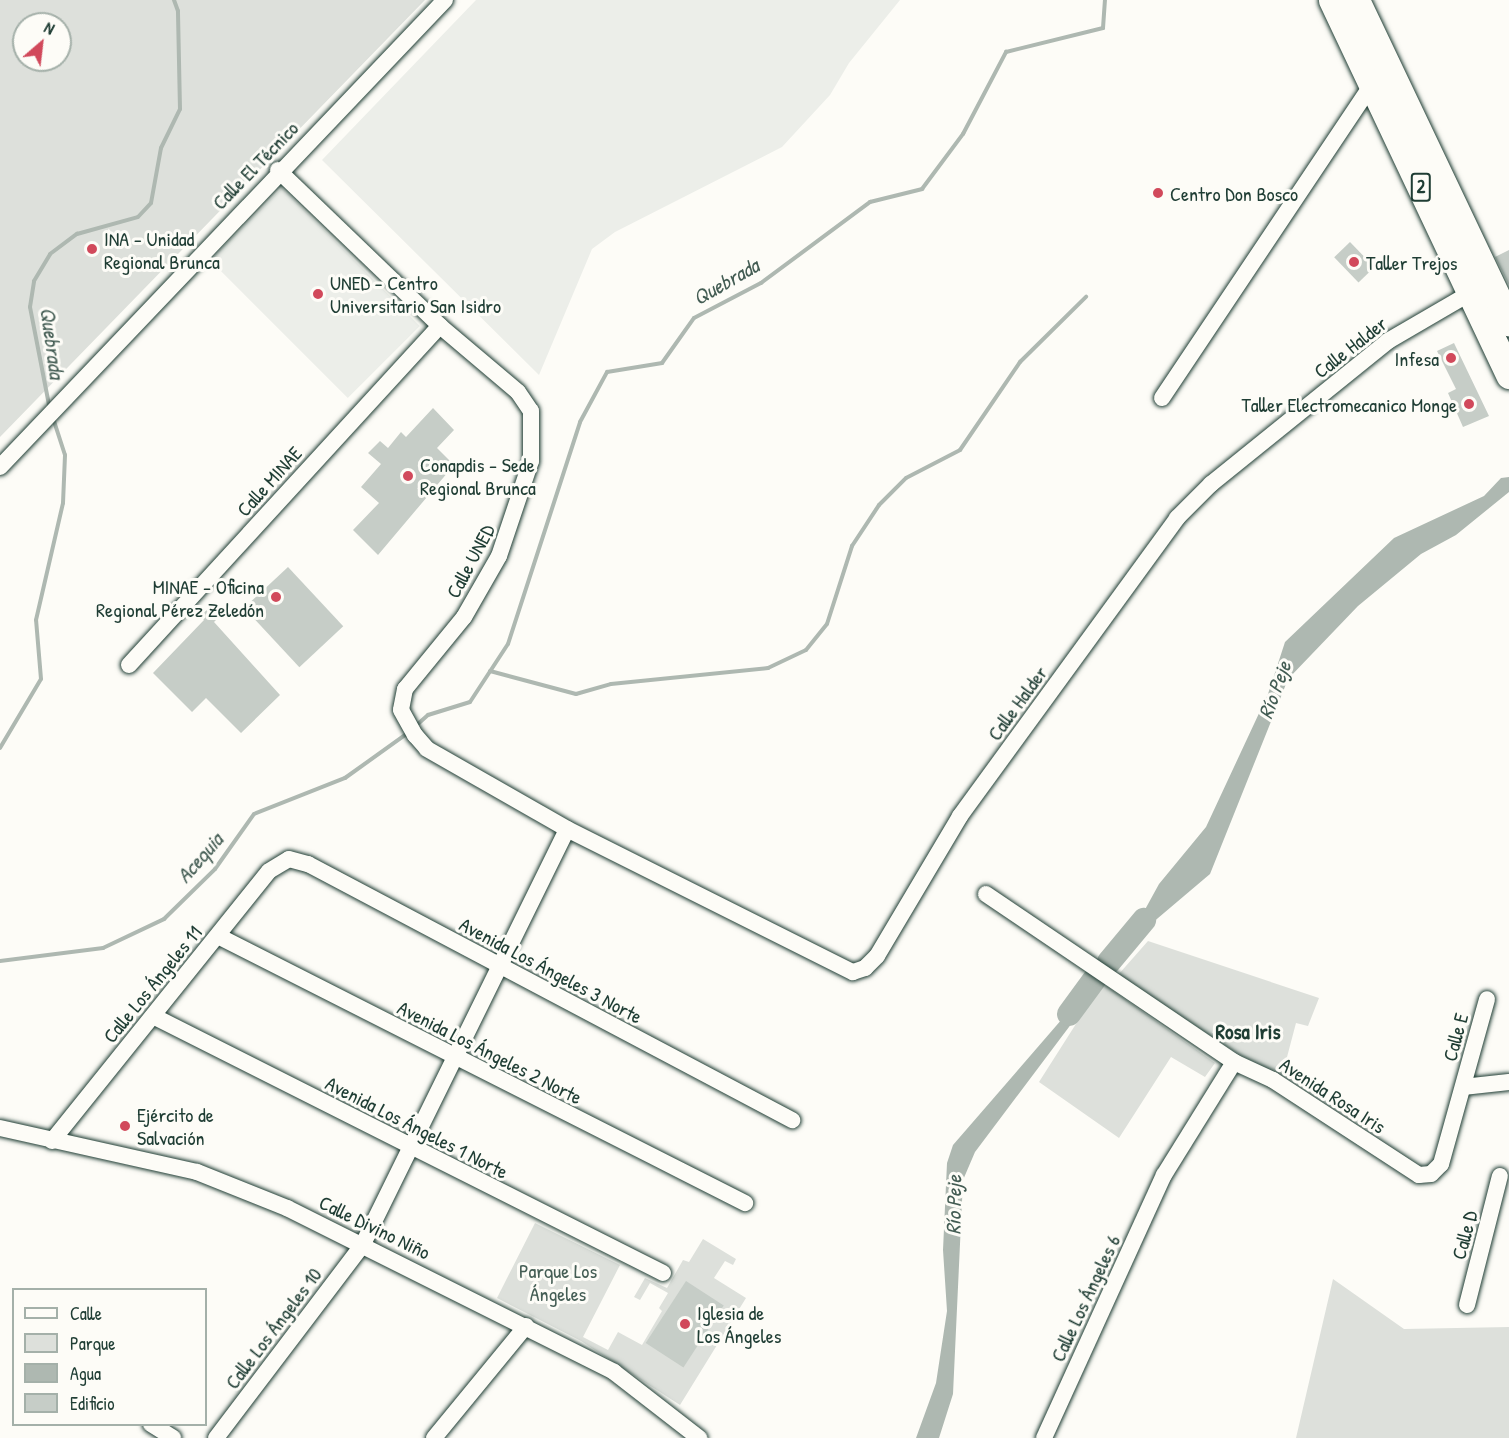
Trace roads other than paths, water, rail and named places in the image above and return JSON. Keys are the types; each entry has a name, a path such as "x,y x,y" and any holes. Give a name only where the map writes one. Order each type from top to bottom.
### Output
{"highway":[{"name":"2","path":"1332,0 1372,84 1480,288 1509,322"},
{"name":"2","path":"1356,0 1480,288 1509,375"}],"street":[{"name":"Calle El Técnico","path":"0,467 278,170 445,0"},
{"path":"1162,399 1372,84"},
{"name":"Calle UNED","path":"278,170 440,326 522,397 531,411 534,440 512,527 485,584 405,689 401,710 427,749 567,829"},
{"name":"Calle Halder","path":"567,829 853,972 865,968 960,816 1177,518 1211,484 1388,341 1480,288"},
{"name":"Calle MINAE","path":"129,666 440,326"},
{"name":"Calle Los Ángeles 10","path":"216,1438 363,1244 567,829"},
{"name":"Avenida Los Ángeles 3 Norte","path":"289,859 308,864 792,1120"},
{"name":"Calle Los Ángeles 11","path":"52,1141 269,871 289,859"},
{"name":"Avenida Rosa Iris","path":"986,894 1234,1062 1272,1080 1419,1175 1431,1174 1441,1164 1463,1087"},
{"name":"Avenida Los Ángeles 2 Norte","path":"218,936 454,1058 745,1203"},
{"name":"Calle E","path":"1463,1087 1487,999"},
{"name":"Avenida Los Ángeles 1 Norte","path":"153,1016 410,1148 663,1273"},
{"name":"Calle Los Ángeles 6","path":"1044,1438 1164,1175 1234,1062"},
{"path":"1463,1087 1509,1082"},
{"name":"Calle Divino Niño","path":"0,1128 197,1172 363,1244 614,1372 699,1438"},
{"name":"Calle D","path":"1467,1305 1502,1203 1500,1176"},
{"path":"434,1438 526,1326"},
{"path":"153,1426 173,1438"}],"water":[{"path":"1509,477 1509,492 1456,535 1421,554 1358,606 1288,679 1210,874 1125,946 1159,884 1206,827 1268,694 1285,642 1394,538 1484,496 1501,478"},
{"path":"1088,989 1078,1015 975,1152 963,1180 953,1394 939,1438 916,1438 936,1383 947,1311 943,1250 947,1163 953,1145"}],"waterway":[{"name":"Quebrada","path":"50,410 30,307 34,281 50,254 77,234 138,217 151,203 161,148 180,109 178,11 174,0"},
{"name":"Quebrada","path":"419,723 428,715 470,702 508,644 580,422 607,372 662,363 694,318 761,283 870,202 922,189 963,134 1006,52 1103,28 1105,0"},
{"name":"Quebrada","path":"490,671 576,694 611,684 768,668 806,650 827,624 852,546 879,505 906,478 960,450 1020,362 1086,297"},
{"name":"Quebrada","path":"0,748 41,679 36,620 63,503 65,455 53,419"},
{"name":"Acequia","path":"0,961 103,948 164,919 215,869 254,814 345,778 405,735"},
{"name":"Río Peje","path":"1109,962 1144,920"},
{"name":"Río Peje","path":"1069,1014 1094,980"}],"place":[{"name":"Centro Don Bosco","path":"1158,193"},
{"name":"INA - Unidad Regional Brunca","path":"92,249"},
{"name":"Taller Trejos","path":"1354,262"},
{"name":"UNED - Centro Universitario San Isidro","path":"318,294"},
{"name":"Infesa","path":"1451,358"},
{"name":"Taller Electromecanico Monge","path":"1469,404"},
{"name":"Conapdis - Sede Regional Brunca","path":"408,476"},
{"name":"MINAE - Oficina Regional Pérez Zeledón","path":"276,597"},
{"name":"Ejército de Salvación","path":"125,1126"},
{"name":"Iglesia de Los Ángeles","path":"685,1324"}],"district":[{"name":"Rosa Iris","path":"1248,1032"}],"park label":[{"name":"Parque Los Ángeles","path":"558,1282"}]}
